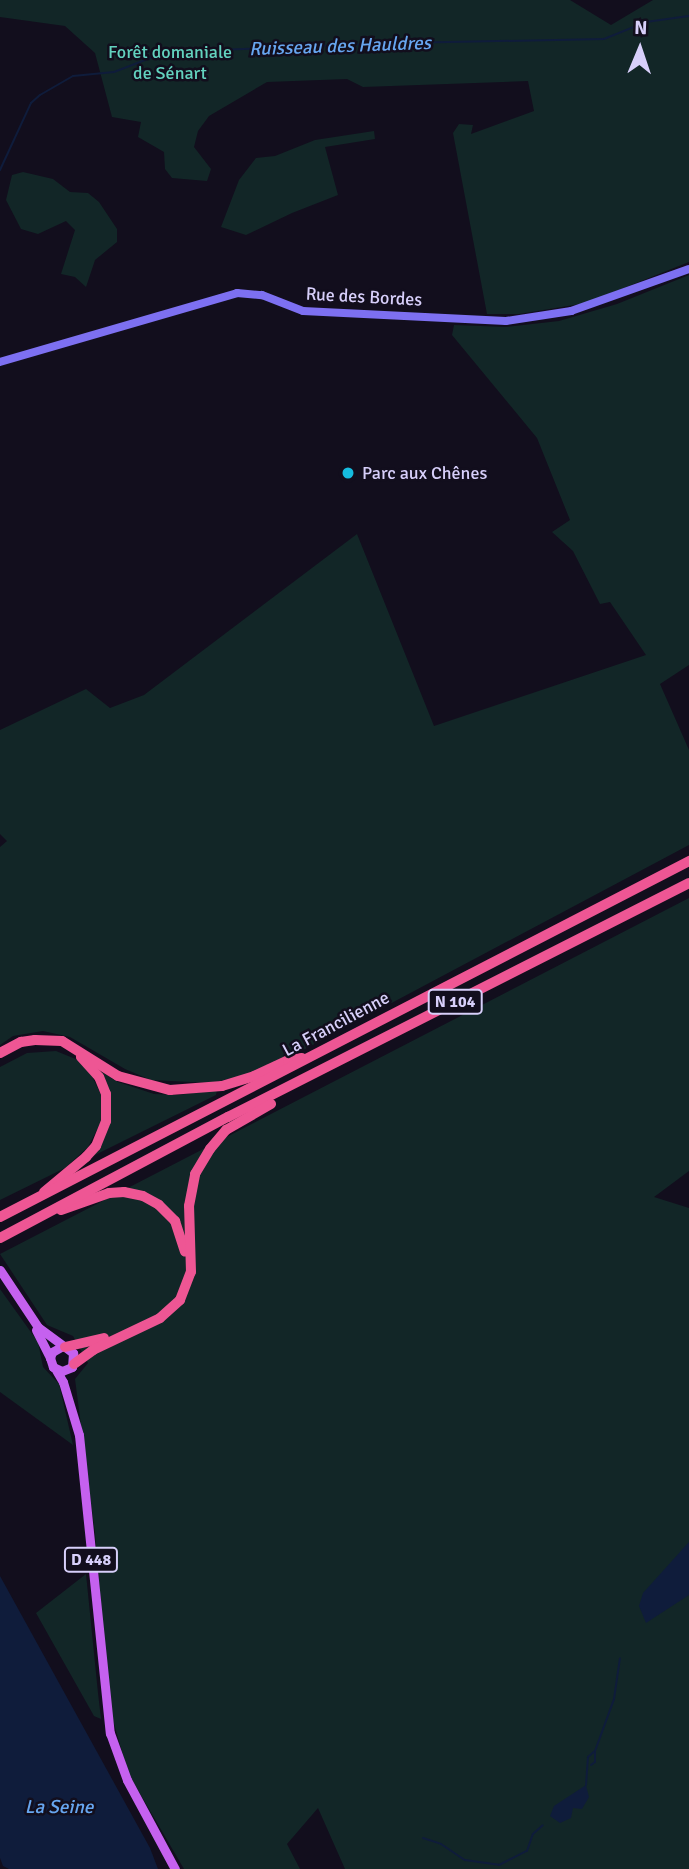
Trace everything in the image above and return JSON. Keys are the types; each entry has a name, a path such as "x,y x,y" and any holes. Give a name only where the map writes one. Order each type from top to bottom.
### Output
{"highway":[{"name":"La Francilienne","path":"0,1217 689,861"},
{"name":"La Francilienne","path":"0,1238 689,883"},
{"path":"0,1053 21,1042 62,1041 118,1076 170,1090 222,1086 254,1076 288,1060 308,1057"},
{"path":"0,1062 32,1046 69,1050 91,1066 106,1094 106,1121 96,1146 73,1169 47,1186 42,1195"},
{"path":"73,1365 93,1350 160,1318 180,1300 191,1272 189,1206 195,1174 217,1139 241,1120 276,1101 285,1090"},
{"path":"51,1211 66,1209 109,1193 124,1192 143,1196 159,1205 175,1221 187,1259 179,1292 162,1311 114,1334 63,1347"}],"main road":[{"path":"0,1270 26,1312 73,1353 73,1365 62,1371 56,1370 43,1340 0,1282"},
{"path":"50,1358 52,1352 63,1347"},
{"name":"D 448","path":"67,1396 73,1365"},
{"name":"D 448","path":"56,1370 67,1396 81,1450 106,1714 113,1747 129,1785 175,1869"}],"street":[{"name":"Rue des Bordes","path":"0,362 237,293 262,295 303,312 506,321 571,312 689,269"}],"green space":[{"name":"Forêt domaniale de Sénart","path":"0,0 570,0 611,25 653,0 689,0 689,262 586,303 519,314 487,314 453,133 459,124 473,125 471,134 534,111 528,81 363,87 347,79 267,82 209,116 198,131 194,147 211,169 207,181 172,178 165,169 164,152 138,137 141,122 112,117 95,53 65,26 0,17"},
{"path":"374,131 375,139 325,147 338,195 246,235 221,227 239,180 256,158 275,156 315,140"},
{"path":"23,172 53,179 70,192 88,193 99,202 117,229 117,242 95,260 86,287 75,277 61,274 75,230 66,221 38,234 21,229 6,200 12,175"},
{"path":"689,275 689,665 660,684 689,750 689,845 305,1049 245,1075 211,1083 151,1080 125,1069 70,1037 43,1031 13,1036 0,1045 0,847 7,841 0,834 0,730 86,689 110,708 144,695 357,534 434,726 646,655 610,602 600,604 573,551 552,532 570,520 537,438 452,335 454,325 506,327 559,321 617,304"},
{"path":"689,898 689,1171 654,1197 689,1208 689,1869 345,1869 318,1808 287,1844 300,1869 184,1869 128,1773 109,1706 95,1533 75,1379 88,1363 73,1336 47,1325 0,1254"},
{"path":"56,1051 78,1060 92,1076 102,1097 102,1120 88,1147 65,1168 0,1200 0,1067 27,1053"},
{"path":"92,1066 118,1082 154,1094 178,1095 217,1090 216,1095 91,1157 111,1112"},
{"path":"0,1289 38,1342 43,1367 59,1384 73,1445 0,1392"},
{"path":"86,1574 101,1719 94,1716 36,1613"}],"water":[{"path":"689,1542 689,1595 646,1623 639,1606 643,1593"},
{"name":"La Seine","path":"0,1576 150,1848 158,1869 9,1869 3,1866 0,1858"},
{"path":"586,1785 589,1797 582,1809 573,1808 571,1818 560,1823 550,1816 554,1806"}],"waterway":[{"name":"Ruisseau des Hauldres","path":"0,170 31,103 40,95 73,76 114,72 166,52 604,39 646,22 689,16"},
{"path":"586,1785 588,1757 595,1751 614,1699 620,1658"},
{"path":"591,1765 595,1762 595,1752"},
{"path":"423,1838 441,1844 465,1860 499,1865 527,1851 533,1834 543,1825"}],"place":[{"name":"Parc aux Chênes","path":"348,473"}]}
